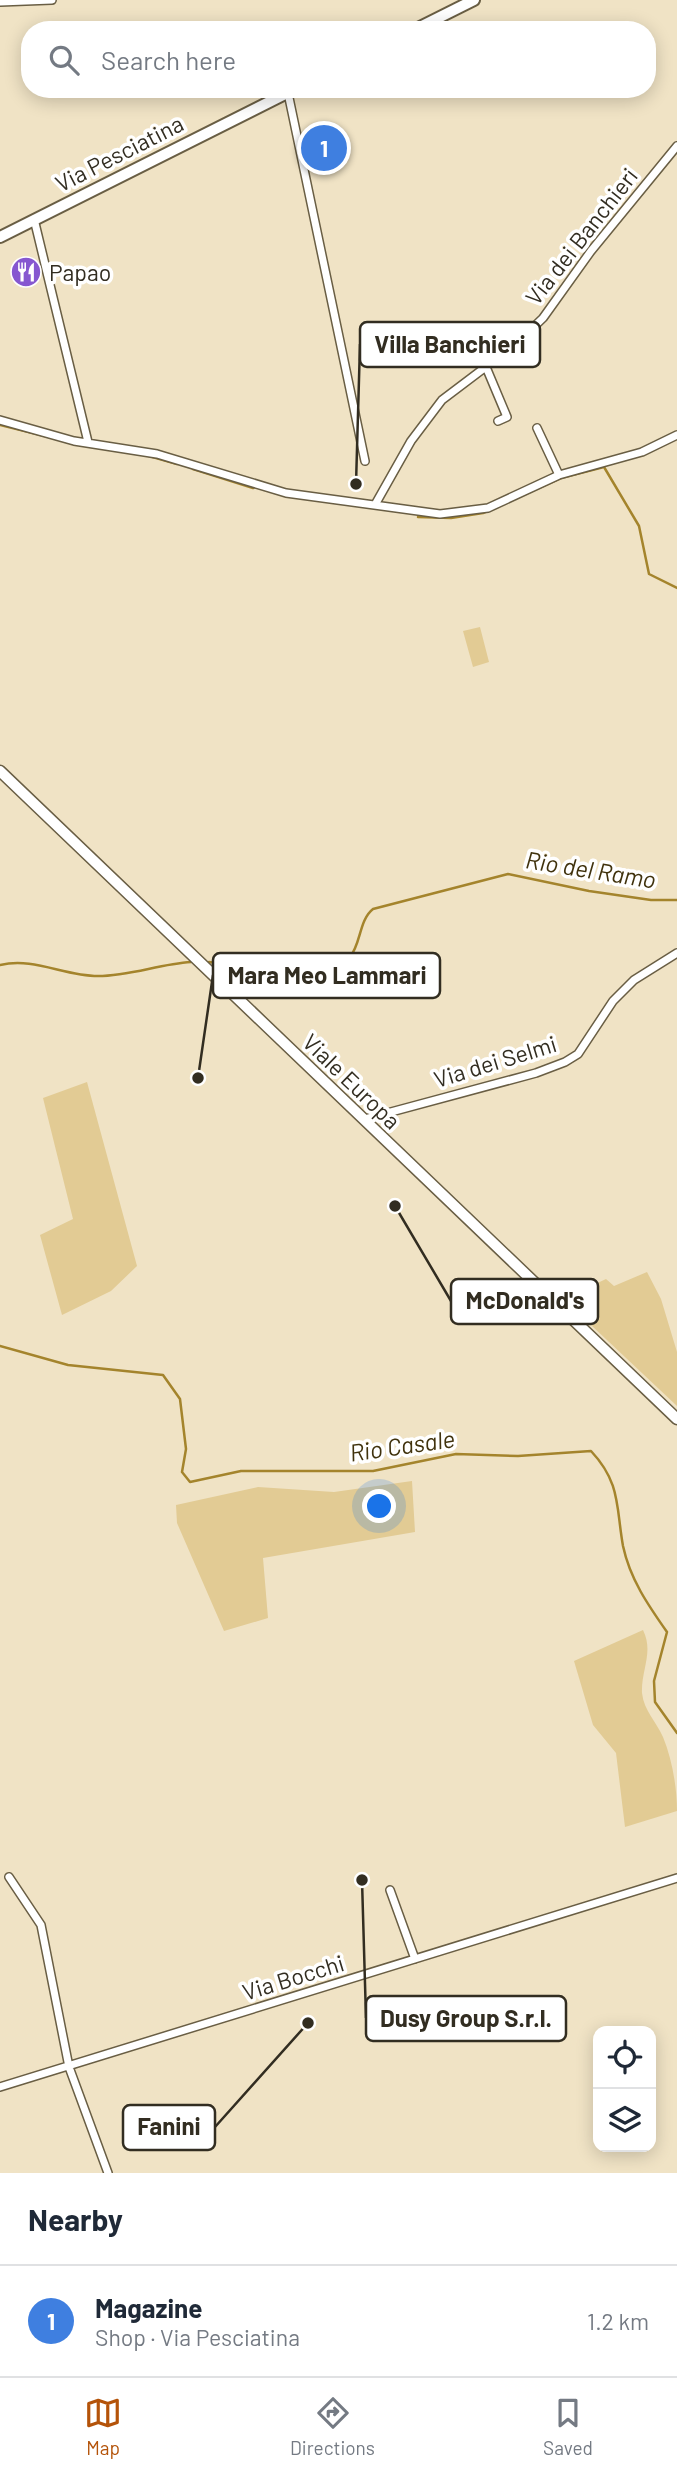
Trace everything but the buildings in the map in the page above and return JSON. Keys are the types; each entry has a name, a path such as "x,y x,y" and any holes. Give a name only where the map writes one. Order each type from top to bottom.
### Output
{"main road":[{"path":"432,21 474,0"},
{"name":"Via Pesciatina","path":"0,237 277,98"},
{"name":"Viale Europa","path":"0,771 677,1419"}],"street":[{"path":"0,2 52,0"},
{"path":"292,98 365,461"},
{"name":"Via dei Banchieri","path":"376,503 411,440 442,400 486,367 543,317 591,251 677,146"},
{"path":"34,219 88,442"},
{"path":"486,367 507,416 498,421"},
{"path":"0,420 88,442 157,454 286,494 376,503 439,514 471,512 504,503 559,475 642,452 677,435"},
{"path":"537,428 559,475"},
{"name":"Via dei Selmi","path":"365,1119 536,1073 565,1062 578,1054 620,994 634,980 677,953"},
{"path":"9,1877 29,1903 41,1925 68,2067 108,2173"},
{"name":"Via Bocchi","path":"0,2087 677,1878"},
{"path":"390,1890 415,1959"}],"shaded area":[{"path":"480,627 489,662 473,667 463,631"},
{"path":"87,1082 137,1266 111,1291 62,1315 40,1235 73,1219 43,1098"},
{"path":"647,1272 661,1299 677,1352 677,1406 557,1293 574,1294 606,1279 614,1286"},
{"path":"412,1481 415,1532 263,1558 268,1618 224,1631 177,1523 176,1505 258,1487 334,1492"},
{"path":"643,1630 647,1646 643,1699 669,1754 677,1811 625,1827 616,1753 593,1725 574,1661"}],"waterway":[{"path":"0,425 81,445"},
{"path":"149,456 177,464"},
{"path":"418,517 451,518 483,513 561,478 604,467 639,526 649,574 677,588"},
{"path":"193,469 253,488"},
{"name":"Rio del Ramo","path":"209,962 283,981 300,983 317,980 334,972 354,952 365,919 373,909 508,874 589,891 651,900 677,900"},
{"name":"Rio del Ramo","path":"0,965 25,963 98,976 191,962"},
{"name":"Rio Casale","path":"0,1346 68,1365 163,1375 180,1399 186,1449 182,1472 190,1482 241,1471 373,1471 456,1454 518,1456 591,1451 608,1474 616,1496 623,1546 630,1570 667,1632 654,1681 655,1702 677,1733"}],"place":[{"name":"Magazine","path":"324,148"},
{"name":"Papao","path":"26,272"},
{"name":"Villa Banchieri","path":"356,484"},
{"name":"Mara Meo Lammari","path":"198,1078"},
{"name":"McDonald's","path":"395,1206"},
{"name":"Dusy Group S.r.l.","path":"362,1880"},
{"name":"Fanini","path":"308,2023"}]}
